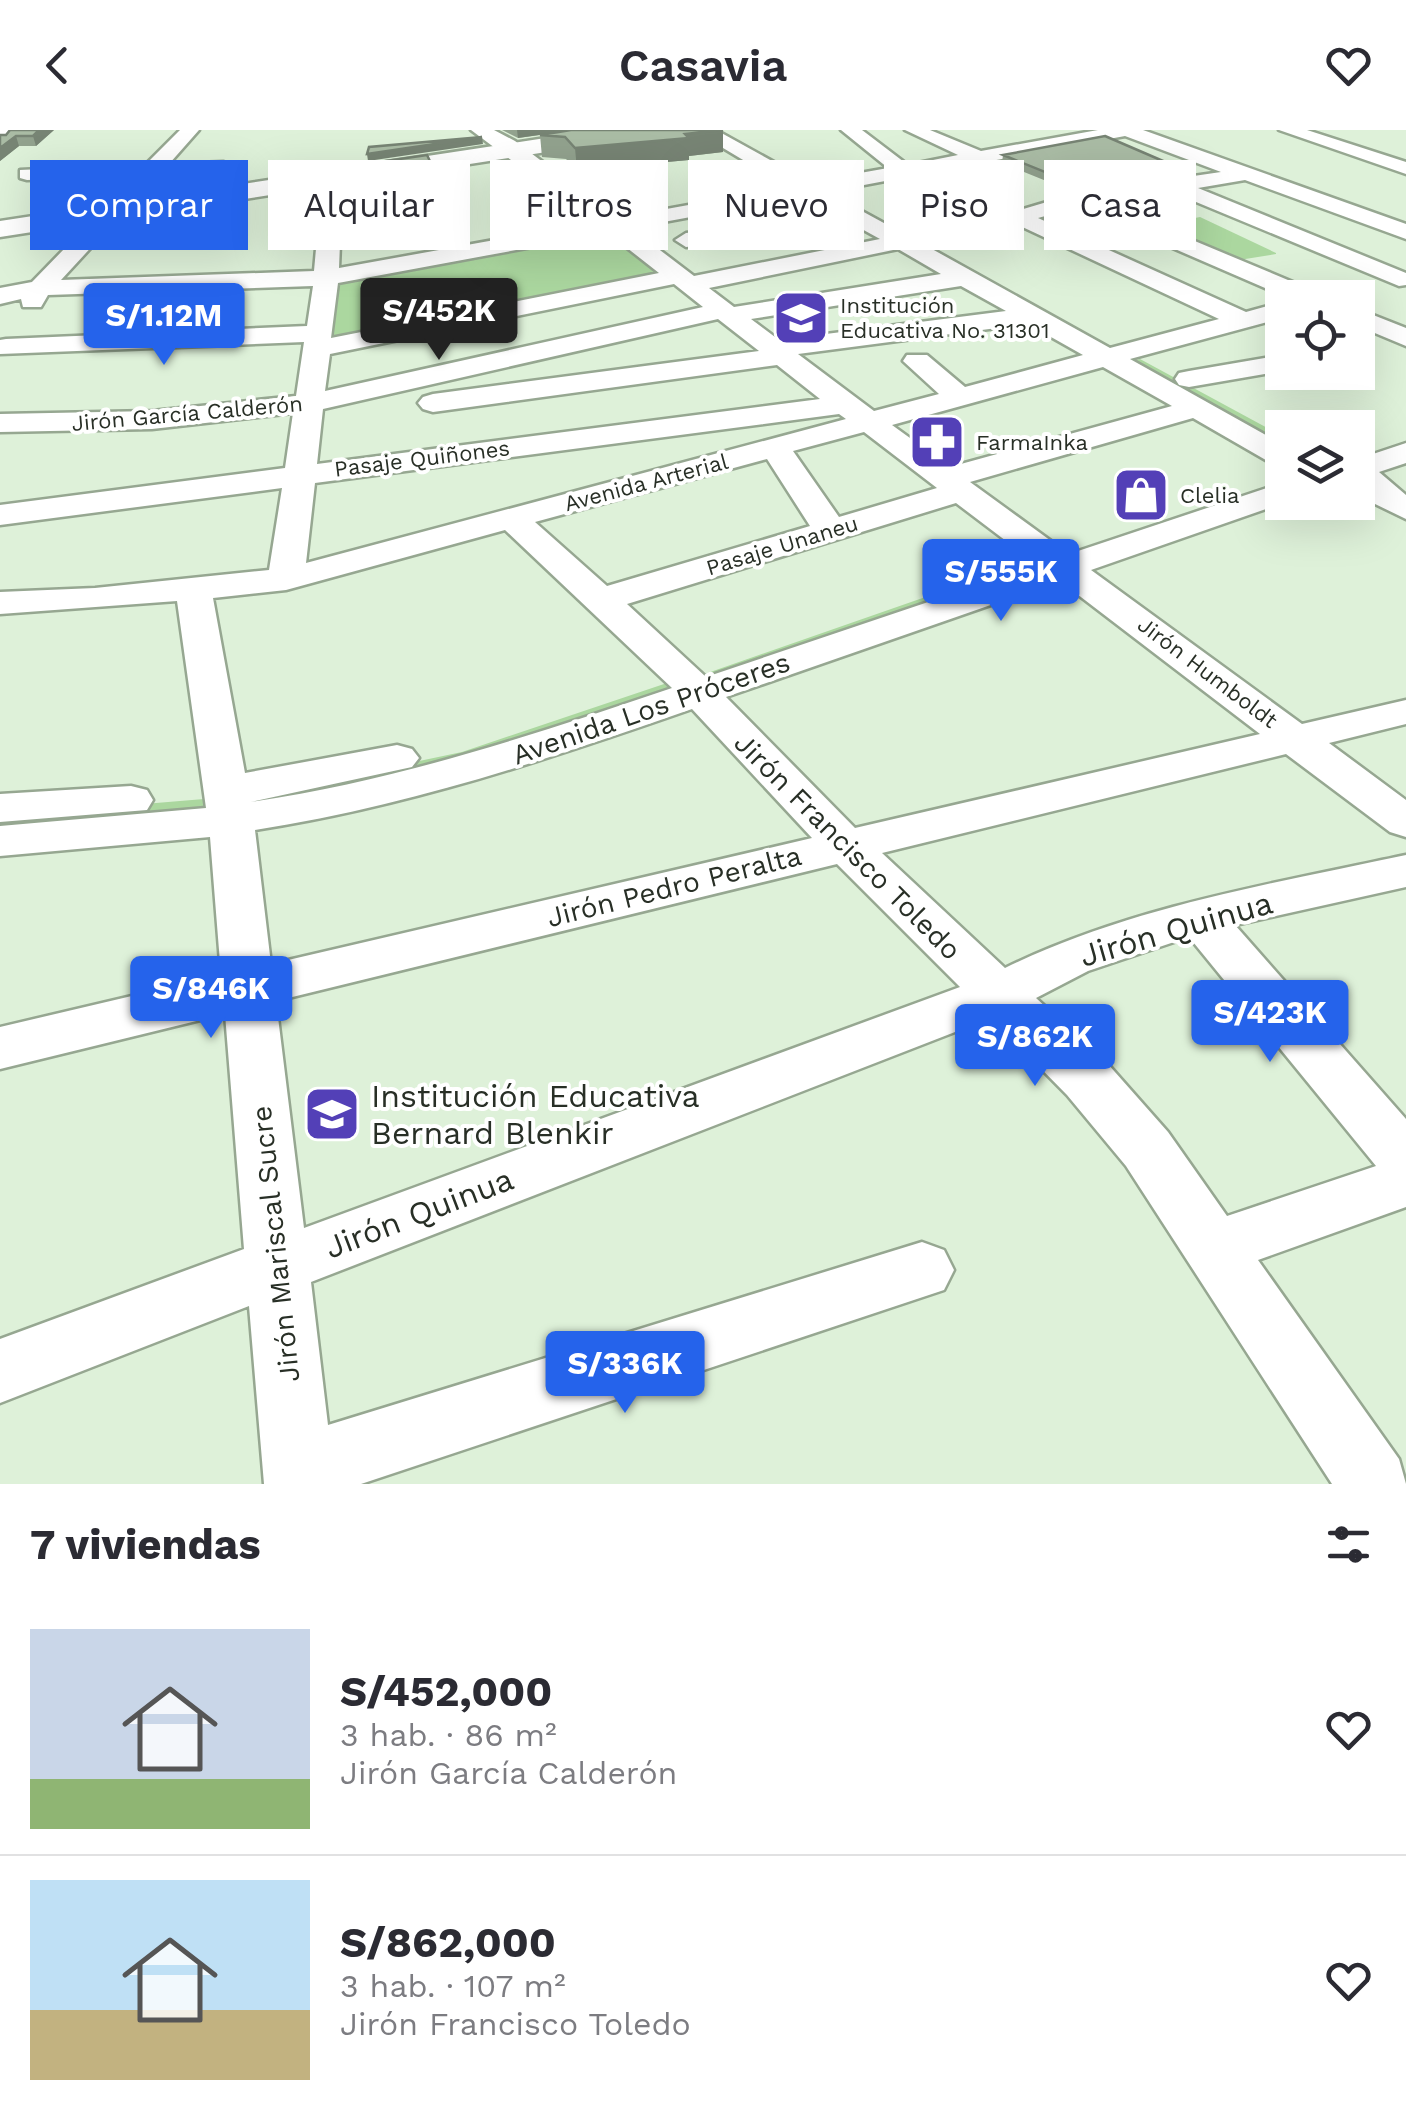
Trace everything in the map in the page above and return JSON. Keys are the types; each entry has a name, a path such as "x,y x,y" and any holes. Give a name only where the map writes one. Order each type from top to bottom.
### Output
{"main road":[{"path":"0,136 8,130"},
{"path":"405,160 501,141 606,130"},
{"path":"501,141 642,130"},
{"path":"0,226 30,221"}],"street":[{"path":"161,160 190,130"},
{"path":"702,130 764,160"},
{"path":"731,130 778,160"},
{"path":"850,130 889,160"},
{"path":"914,130 985,160"},
{"path":"969,160 1127,130 1406,232"},
{"path":"1288,130 1406,168"},
{"name":"Jirón Humboldt","path":"501,141 526,160"},
{"path":"1196,182 1245,174"},
{"path":"1196,194 1403,278"},
{"path":"1196,216 1233,210"},
{"path":"1201,215 1282,255"},
{"path":"1024,220 1243,320"},
{"path":"4,346 318,341 444,324 884,246"},
{"path":"1231,264 1323,247"},
{"path":"0,296 40,288 195,274 326,278 490,248"},
{"path":"1196,249 1268,280"},
{"path":"4,346 40,288 76,250"},
{"path":"286,579 328,250"},
{"name":"Jirón Humboldt","path":"646,250 1406,822"},
{"path":"914,250 1030,316 1120,353"},
{"path":"950,250 1193,394 1265,444"},
{"name":"Jirón García Calderón","path":"0,423 152,420 309,404 433,401 478,365 727,313 963,278"},
{"path":"1104,287 1148,278"},
{"path":"1375,285 1403,278"},
{"name":"Avenida Arterial","path":"0,603 96,599 286,579 775,447 857,412 960,397 1265,314"},
{"path":"433,401 676,370 1030,316"},
{"path":"444,324 478,365"},
{"path":"1375,325 1406,338"},
{"path":"649,327 676,370"},
{"path":"554,348 571,384"},
{"path":"917,361 960,397"},
{"name":"Pasaje Unaneu","path":"601,600 831,531 1265,369"},
{"path":"1193,394 1265,422"},
{"name":"Pasaje Quiñones","path":"0,515 684,424 857,412"},
{"path":"684,424 708,465"},
{"path":"1375,438 1406,428"},
{"path":"775,447 831,531"},
{"path":"1375,463 1406,452"},
{"name":"Avenida Los Próceres","path":"0,808 340,803 532,750 689,683 1056,558 1265,476"},
{"name":"Avenida Los Próceres","path":"1056,558 1265,498"},
{"name":"Jirón Francisco Toledo","path":"512,518 689,683 845,845 1087,1080 1146,1150 1374,1484"},
{"name":"Jirón Mariscal Sucre","path":"194,589 228,805 300,1477"},
{"name":"Jirón Pedro Peralta","path":"0,1048 1406,712"},
{"name":"Avenida Los Próceres","path":"0,841 228,805"},
{"name":"Jirón Quinua","path":"0,1371 996,995 1070,958 1199,916 1406,872"},
{"path":"1199,916 1406,1160"},
{"path":"1214,1248 1406,1182"},
{"path":"300,1477 922,1270"}],"green space":[{"path":"1196,218 1276,254 1239,260 1196,243"},
{"path":"512,250 633,250 665,276 333,340 338,283"},
{"path":"1140,359 1265,427 1265,443 1123,364"},
{"path":"1040,557 1050,562 702,682 696,677"},
{"path":"667,683 681,691 465,762 244,806 239,799 462,752"},
{"path":"216,798 216,813 0,828 0,816"}],"building":[{"path":"10,130 39,130 33,136 16,136 0,148 0,135"},
{"path":"571,130 723,130 685,134 689,138 575,148 565,137 540,135"},
{"path":"1105,136 1161,160 1044,160 1044,172 1024,164 1024,160 1003,155"},
{"path":"482,137 367,154 369,147"},
{"path":"427,155 429,160 393,160"}],"place":[{"name":"Institución Educativa No. 31301","path":"801,318"},
{"name":"FarmaInka","path":"937,442"},
{"name":"Clelia","path":"1141,495"},
{"name":"Institución Educativa Bernard Blenkir","path":"332,1114"}]}
